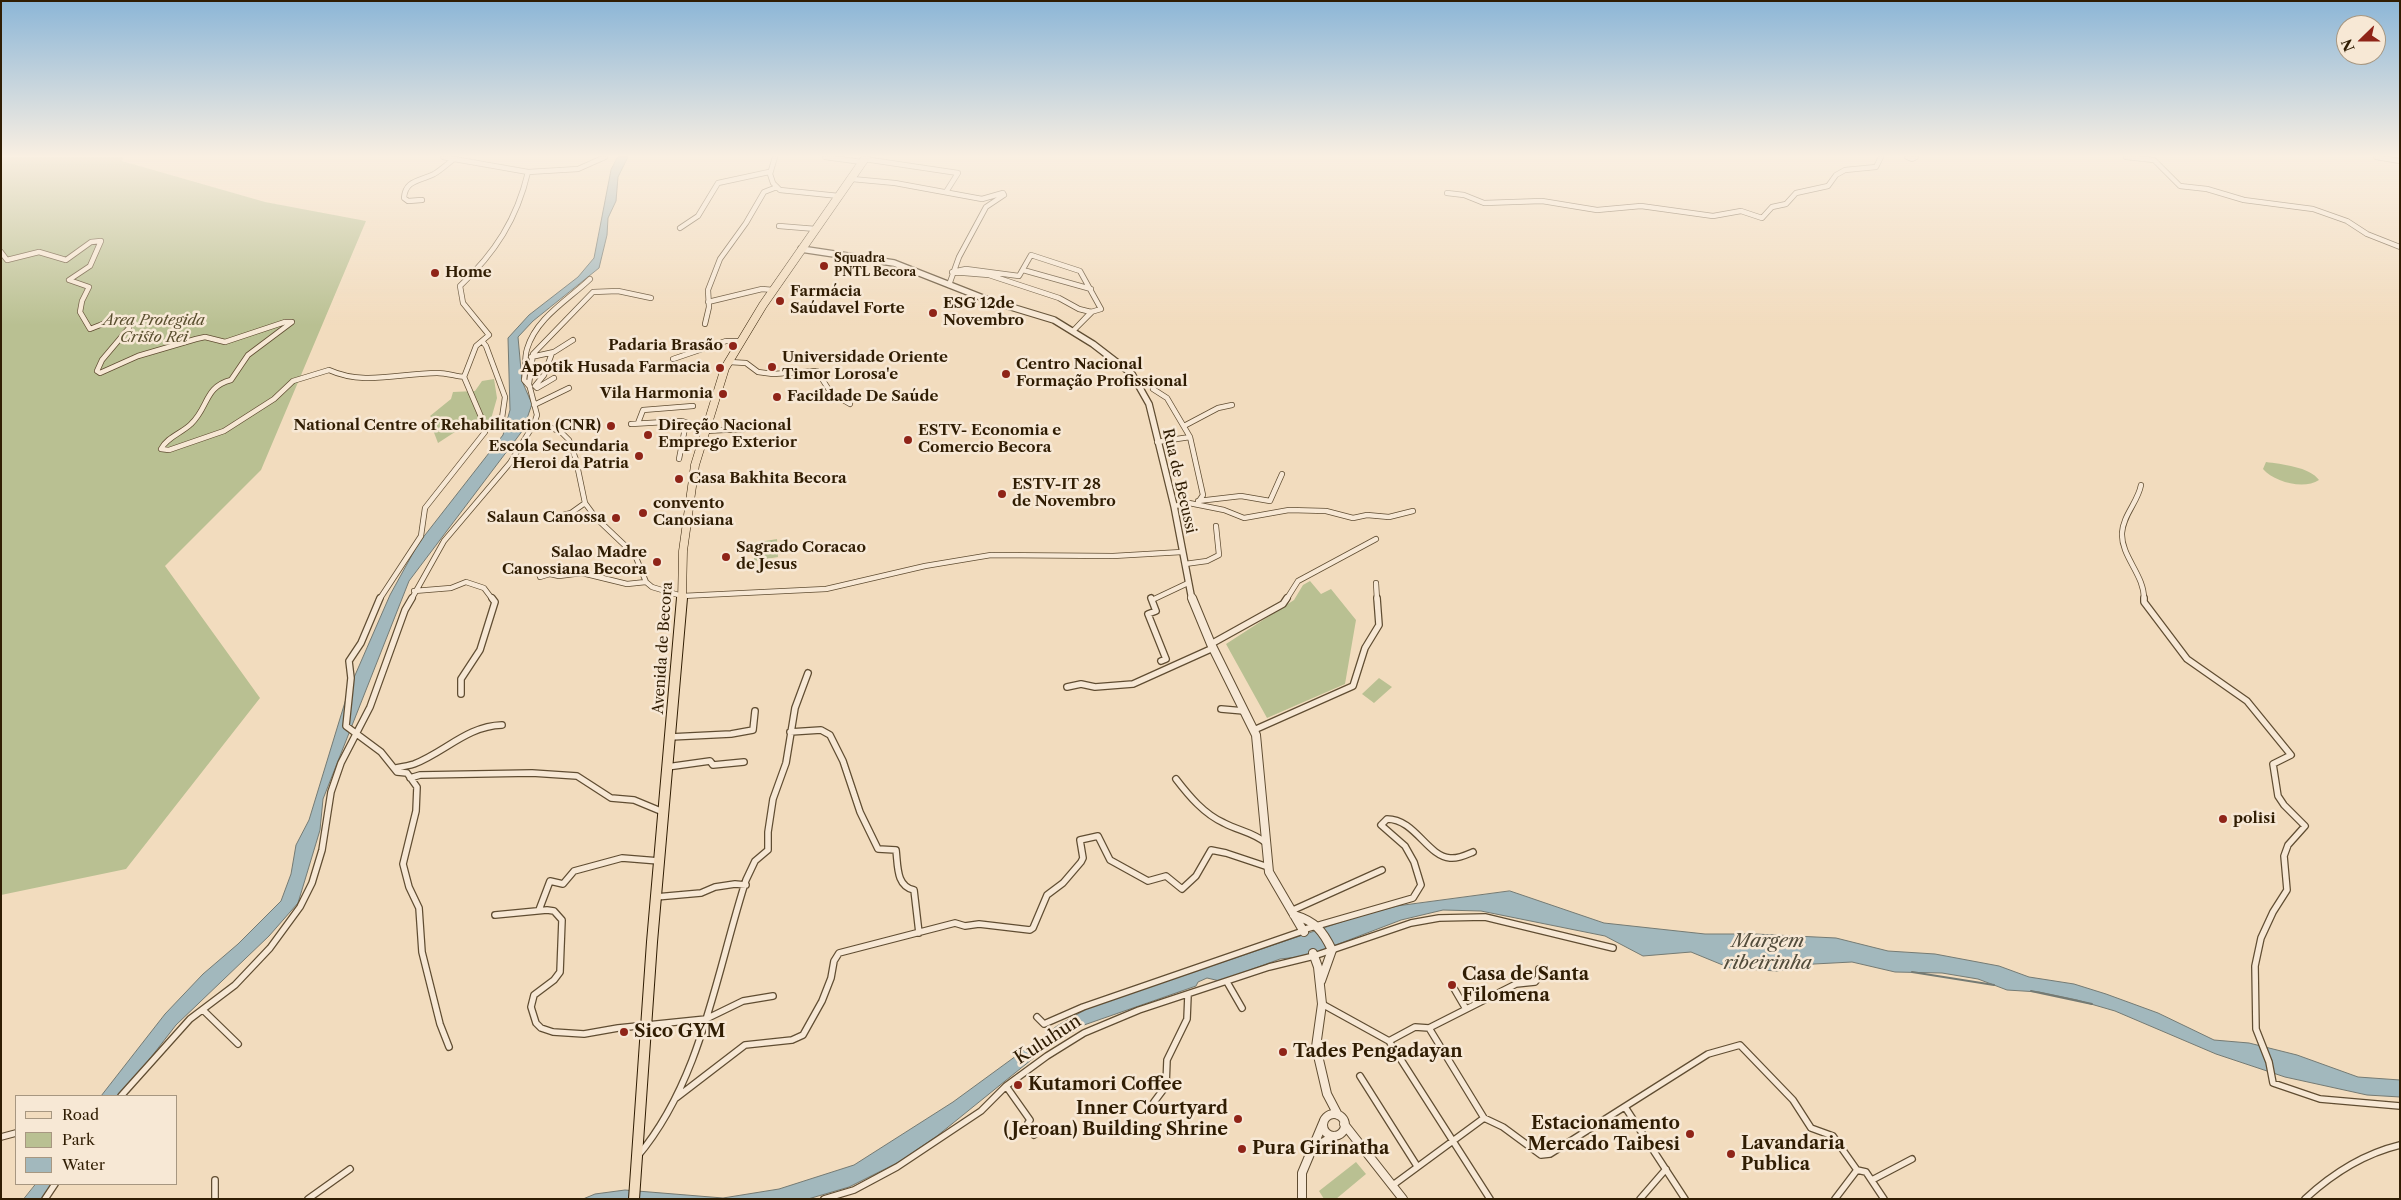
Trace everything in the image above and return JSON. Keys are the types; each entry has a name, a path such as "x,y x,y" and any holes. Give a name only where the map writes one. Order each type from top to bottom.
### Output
{"main road":[{"name":"Avenida de Becora","path":"634,1193 656,897 682,596 684,551 695,466 705,430 729,362 773,290 827,213"}],"street":[{"path":"464,377 476,346 489,335 463,303 460,286 496,250 517,213"},
{"path":"680,228 700,213"},
{"path":"705,324 709,307 708,290 720,259 752,213"},
{"path":"948,285 952,272 983,213"},
{"path":"1691,213 1713,216 1730,213"},
{"path":"1748,213 1764,218 1768,213"},
{"path":"2324,213 2347,221 2367,234 2400,247"},
{"path":"779,226 816,229"},
{"path":"1,252 7,260 39,252 66,260 79,253 90,242 101,241 90,266 69,280 89,287 82,301 80,312 90,329 96,329 113,318 124,319 129,322 130,328 102,360 97,371 100,373 138,356 196,339 205,337 225,342 285,322 292,322 285,331 256,348 237,368 231,380 220,383 208,393 208,404 195,420 180,433 164,442 161,449 169,450 224,431 274,399 293,380 329,370 338,376 362,379 439,373 464,377 470,387 472,398 485,422 485,432 425,508 421,536 382,594 361,643 349,661 353,675 351,696 346,714 346,726 378,749 397,772 407,773 417,787 416,811 403,864 409,887 419,908 422,952 440,1024 449,1047"},
{"name":"Rua de Becussi","path":"802,249 894,263 995,302 1054,320 1121,364 1132,374 1146,396 1174,506 1192,600 1212,646 1256,735 1268,872 1303,931"},
{"path":"952,272 966,269 1019,276 1031,256 1080,271 1091,288 1102,308 1091,312 1073,331 1091,315 1091,312"},
{"path":"1023,270 1091,288"},
{"path":"952,272 996,276 1091,312"},
{"path":"122,1095 172,1038 202,1010 235,985 270,948 300,907 312,883 322,850 331,792 341,763 370,707 414,590 444,541 510,463 534,424 537,415 531,388 530,358 526,350 531,338 548,315 590,279"},
{"path":"708,302 762,290 773,290"},
{"path":"530,358 593,292 618,291 651,298"},
{"path":"530,358 552,353 573,340"},
{"path":"482,341 486,346 505,397 501,425 534,424 549,426 561,432 569,440 576,460 585,503 596,518 634,555 646,582 652,587 682,596 826,589 925,566 991,556 1013,554 1113,556 1182,552"},
{"path":"673,359 726,341 741,341"},
{"path":"552,353 544,375 534,386 537,388 554,378"},
{"path":"729,362 746,363 758,372 766,373 817,372 820,374 822,383 828,390 840,400 850,404"},
{"path":"534,405 568,388"},
{"path":"1153,389 1164,395 1190,437 1203,495 1198,501"},
{"path":"1184,426 1218,408 1232,405"},
{"path":"638,423 643,410 693,406"},
{"path":"631,424 682,421 705,430 745,429"},
{"path":"679,459 686,423"},
{"path":"1157,442 1190,437"},
{"path":"1174,506 1240,496 1270,501 1282,474"},
{"path":"2141,485 2140,494 2135,506 2129,510 2122,535 2128,559 2146,592 2144,602 2187,659 2247,701 2292,755 2273,764 2277,794 2286,810 2302,820 2305,826 2288,845 2284,856 2287,890 2273,912 2261,938 2257,950 2254,982 2256,1029 2269,1062 2273,1084 2297,1095 2331,1103 2400,1106"},
{"path":"556,517 571,513 585,503"},
{"path":"1189,503 1224,510 1244,518 1283,510 1326,511 1353,518 1367,515 1389,517 1413,511"},
{"path":"1186,564 1207,560 1218,555 1216,526"},
{"path":"1067,687 1081,684 1094,687 1134,684 1238,632 1283,604 1298,581 1376,539"},
{"path":"528,570 539,572 540,577 550,574 556,576 574,572 635,586 646,582"},
{"path":"414,590 450,588 466,582 484,588 495,602 480,650 461,679 461,694"},
{"path":"1254,730 1353,686 1365,648 1379,625 1376,582"},
{"path":"1161,661 1166,659 1148,614 1156,611 1151,598 1188,583"},
{"path":"637,1157 651,1142 676,1098 706,1019 727,940 754,863 768,850 768,832 773,799 786,763 795,708 808,673"},
{"path":"1221,709 1244,711"},
{"path":"670,737 731,734 753,730 755,711"},
{"path":"395,768 415,763 476,729 493,724 502,725"},
{"path":"790,732 821,730 830,735 843,761 860,812 878,849 896,850 901,883 905,888 914,890 919,933"},
{"path":"668,767 700,764 710,761 713,765 744,762"},
{"path":"410,778 420,775 477,773 565,774 577,776 610,798 634,800 664,812"},
{"path":"1176,779 1207,812 1220,822 1256,834 1266,844"},
{"path":"1037,1017 1044,1024 1051,1023 1083,1007 1303,931 1413,898 1422,885 1402,842 1383,830 1381,825 1389,818 1399,820 1448,859 1473,852"},
{"path":"676,1098 745,1045 757,1041 792,1040 802,1036 830,982 835,957 839,953 955,922 965,926 979,924 1030,930 1035,925 1048,895 1063,883 1081,862 1083,858 1080,840 1098,836 1110,860 1148,881 1166,876 1182,889 1196,876 1211,850 1223,850 1250,864 1268,867"},
{"path":"539,910 550,881 563,884 574,871 622,858 659,861"},
{"path":"1293,913 1382,870"},
{"path":"656,897 701,893 715,887 735,884 746,885"},
{"path":"495,915 539,910 554,911 562,920 563,934 560,972 554,980 534,994 531,1007 536,1023 541,1028 552,1032 584,1034 647,1024 706,1019 743,1001 773,996"},
{"path":"1293,913 1320,926 1331,950 1320,984"},
{"name":"Kuluhun","path":"824,1199 854,1190 897,1167 980,1110 1006,1086 1047,1056 1084,1033 1139,1010 1269,967 1331,950 1411,923 1440,918 1485,917 1513,922 1613,948"},
{"path":"1313,954 1320,984 1322,1004 1316,1047 1327,1094 1344,1124 1402,1199"},
{"path":"1388,1041 1415,1027 1429,1028 1518,983 1535,982 1540,977 1539,969"},
{"path":"1227,982 1242,1008"},
{"path":"1452,985 1466,1009"},
{"path":"1154,1102 1166,1086 1163,1072 1167,1056 1186,1024 1190,1003 1188,995"},
{"path":"1322,1004 1388,1041 1490,1199"},
{"path":"202,1010 238,1044"},
{"path":"1429,1028 1484,1118 1503,1127 1540,1155 1550,1154 1708,1054 1740,1045 1793,1100 1811,1128 1815,1131 1826,1131 1832,1135 1848,1162 1857,1170 1866,1172 1884,1199"},
{"path":"1360,1076 1417,1166"},
{"path":"1006,1086 1030,1120 1028,1123 1034,1135"},
{"path":"1327,1094 1325,1130 1336,1136 1357,1142"},
{"path":"1625,1107 1685,1199"},
{"path":"1302,1199 1302,1173 1311,1150 1325,1119 1338,1115"},
{"path":"1393,1185 1417,1166 1454,1142 1484,1118"},
{"path":"1311,1150 1343,1131 1344,1124"},
{"path":"1,1137 15,1133"},
{"path":"2305,1199 2344,1167 2380,1148 2400,1145"},
{"path":"1872,1180 1912,1159"},
{"path":"308,1199 350,1169"},
{"path":"1640,1199 1666,1169"},
{"path":"1835,1199 1857,1170"},
{"path":"215,1180 215,1199"},
{"path":"45,1199 54,1185"}],"green space":[{"name":"Area Protegida Cristo Rei","path":"1,213 323,213 366,221 261,470 165,566 260,698 126,869 1,895"},
{"path":"494,379 497,398 491,419 480,428 458,430 438,443 433,430 434,420 430,416 451,399 453,392 475,391 482,381"},
{"path":"2266,462 2302,469 2319,480 2305,484 2282,481 2274,478 2263,469"},
{"path":"777,539 778,557 754,561 754,543"},
{"path":"1310,581 1321,594 1331,589 1356,620 1345,684 1267,718 1226,644 1294,600 1303,585"},
{"path":"1379,678 1392,687 1374,703 1362,694"},
{"path":"1356,1162 1366,1174 1336,1199 1324,1199 1319,1191"}],"water":[{"path":"603,213 610,213 599,268 533,321 518,337 522,381 532,404 523,430 409,581 323,799 320,830 298,903 269,936 176,1025 122,1095 102,1095 165,1014 203,974 238,944 281,901 291,874 296,845 309,820 349,689 390,595 418,544 503,435 510,410 508,338 529,315 578,277 594,258"},
{"name":"Margem ribeirinha","path":"1510,891 1604,923 1705,934 1755,934 1836,938 1888,951 1935,954 1999,966 2029,977 2074,984 2106,994 2158,1013 2214,1040 2249,1043 2297,1055 2358,1077 2400,1080 2400,1097 2367,1095 2285,1077 2216,1054 2115,1011 2039,992 2007,990 1978,979 1942,973 1895,972 1852,962 1814,964 1777,971 1730,968 1691,952 1643,956 1605,936 1481,911 1443,910 1401,920 1307,956 1280,959 1220,981 1207,978 1198,982 1196,986 1084,1025 1036,1056 937,1136 899,1162 849,1187 808,1199 583,1199 595,1194 625,1190 723,1198 779,1189 854,1165 953,1102 1057,1026 1090,1007 1356,917 1397,906"},
{"path":"35,1185 55,1185 45,1199 24,1199"}],"waterway":[{"path":"1912,972 1994,985"},
{"path":"2031,991 2092,1004"}],"place":[{"name":"Squadra PNTL Becora","path":"824,266"},
{"name":"Home","path":"435,273"},
{"name":"Farmácia Saúdavel Forte","path":"780,301"},
{"name":"ESG 12de Novembro","path":"933,313"},
{"name":"Padaria Brasão","path":"733,346"},
{"name":"Universidade Oriente Timor Lorosa'e","path":"772,367"},
{"name":"Apotik Husada Farmacia","path":"720,368"},
{"name":"Centro Nacional Formação Profissional","path":"1006,374"},
{"name":"Vila Harmonia","path":"723,394"},
{"name":"Facildade De Saúde","path":"777,397"},
{"name":"National Centre of Rehabilitation (CNR)","path":"611,426"},
{"name":"Direção Nacional Emprego Exterior","path":"648,435"},
{"name":"ESTV- Economia e Comercio Becora","path":"908,440"},
{"name":"Escola Secundaria Heroi da Patria","path":"639,456"},
{"name":"Casa Bakhita Becora","path":"679,479"},
{"name":"ESTV-IT 28 de Novembro","path":"1002,494"},
{"name":"convento Canosiana","path":"643,513"},
{"name":"Salaun Canossa","path":"616,518"},
{"name":"Sagrado Coracao de Jesus","path":"726,557"},
{"name":"Salao Madre Canossiana Becora","path":"657,562"},
{"name":"polisi","path":"2223,819"},
{"name":"Casa de Santa Filomena","path":"1452,985"},
{"name":"Sico GYM","path":"624,1032"},
{"name":"Tades Pengadayan","path":"1283,1052"},
{"name":"Kutamori Coffee","path":"1018,1085"},
{"name":"Inner Courtyard (Jeroan) Building Shrine","path":"1238,1119"},
{"name":"Estacionamento Mercado Taibesi","path":"1690,1134"},
{"name":"Pura Girinatha","path":"1242,1149"},
{"name":"Lavandaria Publica","path":"1731,1154"}]}
